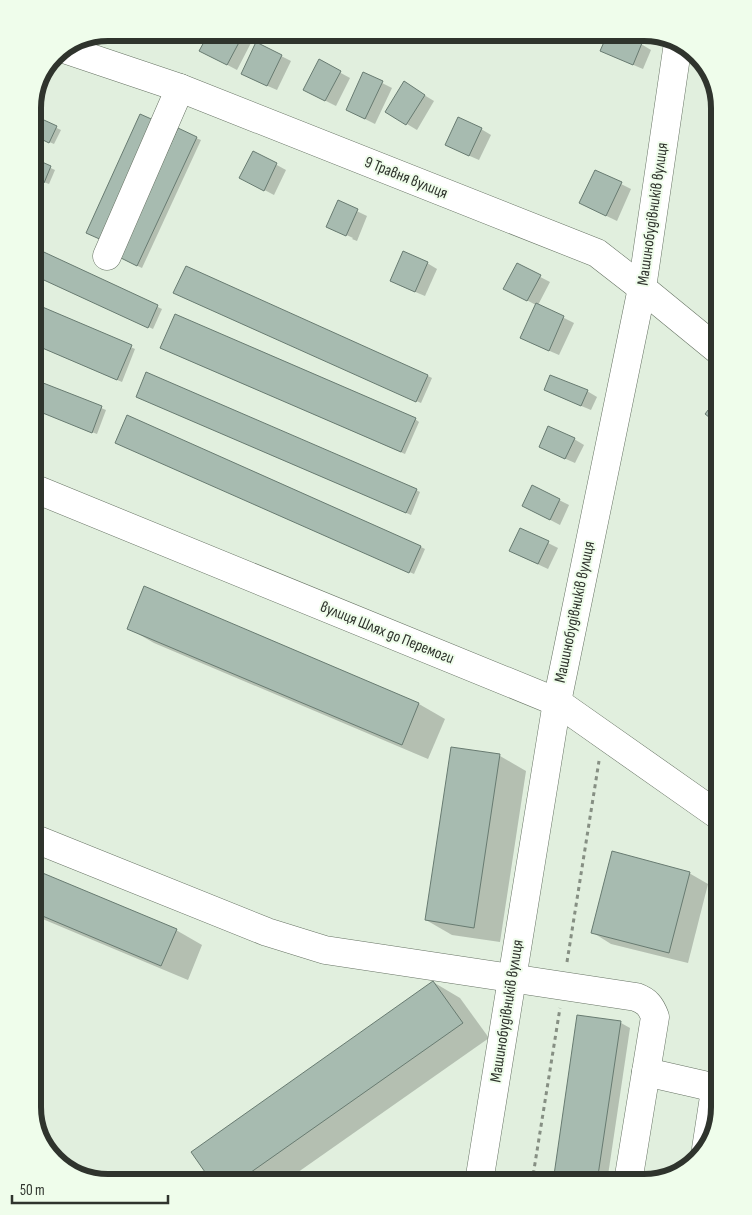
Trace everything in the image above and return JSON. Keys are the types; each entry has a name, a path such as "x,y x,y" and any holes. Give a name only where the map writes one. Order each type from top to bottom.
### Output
{"street":[{"name":"Машинобудівників вулиця","path":"480,1174 557,702 642,288 677,50"},
{"name":"9 Травня вулиця","path":"72,52 180,88 597,254 711,344"},
{"path":"107,256 180,88"},
{"name":"вулиця Шлях до Перемоги","path":"41,491 557,702 711,810"},
{"path":"41,842 267,932 325,950 636,997 644,1000 651,1007 655,1017 629,1174"},
{"path":"646,1072 704,1084 711,1089"}],"path":[{"path":"566,968 604,735"},
{"path":"533,1174 560,1007"}],"building":[{"path":"205,41 240,41 227,65 199,51"},
{"path":"604,41 637,41 642,43 633,65 600,51"},
{"path":"256,42 282,55 267,86 241,74"},
{"path":"319,59 341,71 325,101 303,90"},
{"path":"363,72 383,81 365,119 346,110"},
{"path":"404,81 425,95 406,125 385,112"},
{"path":"140,114 158,122 104,241 86,233"},
{"path":"458,117 482,128 469,156 445,145"},
{"path":"41,119 57,126 49,143 41,139"},
{"path":"178,128 197,137 137,266 119,257"},
{"path":"253,151 277,163 264,191 239,178"},
{"path":"41,162 51,166 44,183 41,182"},
{"path":"595,170 622,182 606,216 579,203"},
{"path":"338,200 358,209 346,236 326,227"},
{"path":"41,251 158,305 148,328 41,279"},
{"path":"403,251 428,262 415,292 390,281"},
{"path":"517,263 541,275 527,301 503,289"},
{"path":"186,266 428,375 416,402 173,293"},
{"path":"536,303 564,316 549,351 520,338"},
{"path":"41,306 132,345 117,380 41,347"},
{"path":"175,314 416,418 401,452 160,348"},
{"path":"146,372 417,489 406,513 136,397"},
{"path":"550,375 588,390 581,406 544,390"},
{"path":"41,382 102,406 92,433 41,412"},
{"path":"711,406 711,419 705,414"},
{"path":"127,415 421,546 409,573 115,443"},
{"path":"548,426 575,438 565,459 539,447"},
{"path":"532,485 560,499 550,520 522,506"},
{"path":"520,528 549,541 538,564 509,551"},
{"path":"144,586 419,703 402,745 127,629"},
{"path":"451,747 500,754 474,928 425,920"},
{"path":"612,851 690,872 669,953 591,933"},
{"path":"41,872 177,929 161,966 41,915"},
{"path":"433,981 463,1023 248,1174 206,1174 191,1152"},
{"path":"577,1015 621,1021 598,1174 554,1174"}]}
